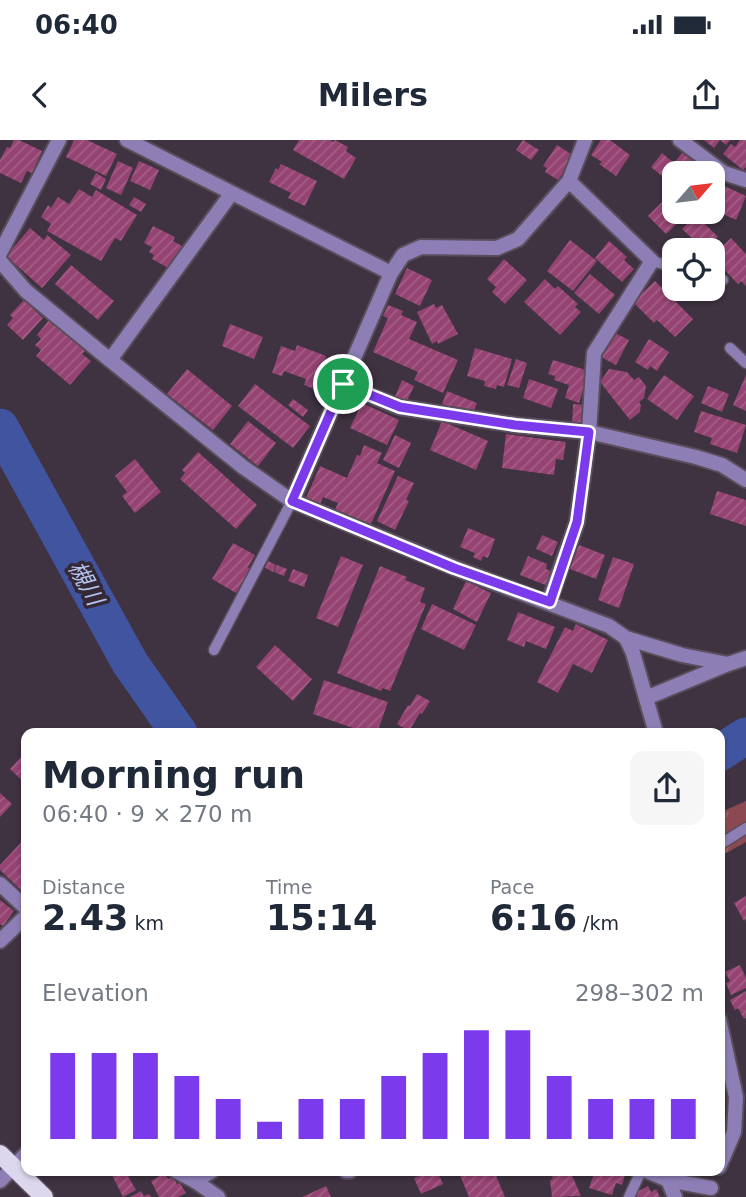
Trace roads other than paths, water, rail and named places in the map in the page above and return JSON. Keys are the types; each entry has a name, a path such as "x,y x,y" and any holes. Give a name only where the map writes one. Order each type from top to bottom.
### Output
{"main road":[{"path":"0,1154 20,1161"},
{"path":"30,1176 44,1197"}],"street":[{"path":"0,253 59,140"},
{"path":"127,140 391,273"},
{"path":"292,501 391,273 403,255 422,247 497,248 518,239 569,180 584,140"},
{"path":"680,140 724,173 746,180"},
{"path":"550,602 577,522 589,432 594,353 652,261 569,180"},
{"path":"110,360 231,194"},
{"path":"0,261 26,290 110,360 243,467 292,501 454,568 609,626 626,638 682,655 728,664"},
{"path":"343,384 400,407 515,425 589,432 696,457 722,466 746,480"},
{"path":"626,638 633,653 655,728"},
{"path":"646,698 746,658"},
{"path":"0,884 21,903"},
{"path":"0,942 21,921"},
{"path":"725,1047 736,1097 734,1132 725,1154"},
{"path":"0,1181 20,1161"},
{"path":"206,1176 218,1197"},
{"path":"659,1176 709,1192"},
{"path":"668,1180 675,1197"}],"lane":[{"path":"652,261 662,264"},
{"path":"730,348 746,363"},
{"path":"214,650 292,501"},
{"path":"725,841 746,828"},
{"path":"629,1197 639,1176"}],"waterway":[{"name":"槻川","path":"0,427 130,663 176,728"},
{"name":"槻川","path":"725,749 746,736"}]}
